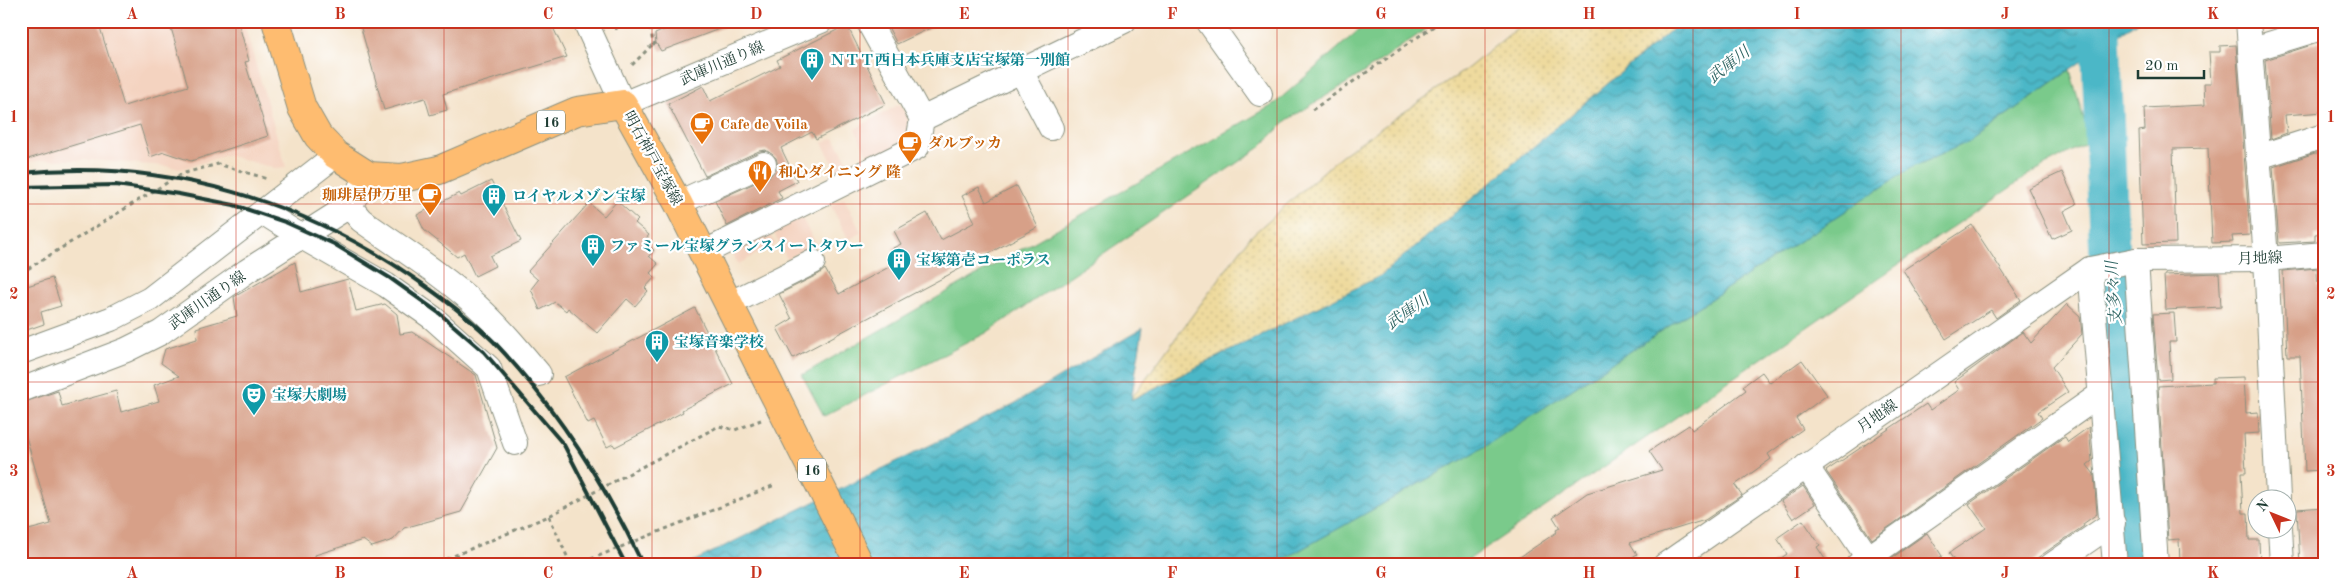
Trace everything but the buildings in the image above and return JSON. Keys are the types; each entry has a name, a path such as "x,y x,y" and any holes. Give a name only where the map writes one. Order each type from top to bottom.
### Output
{"main road":[{"name":"明石神戸宝塚線","path":"276,21 302,108 318,136 336,155 369,176 402,178 438,170 577,111 623,104 678,204 860,565"}],"street":[{"path":"585,21 623,104"},
{"name":"武庫川通り線","path":"623,104 821,21"},
{"path":"703,253 917,146 922,119 868,21"},
{"path":"922,119 1124,21"},
{"path":"1208,21 1260,94"},
{"path":"2248,21 2266,259 2277,488"},
{"path":"2250,50 2318,29 2324,24"},
{"path":"1021,71 1051,128"},
{"path":"2258,157 2324,136"},
{"path":"21,352 111,319 150,298 264,213 336,155"},
{"path":"678,204 764,164"},
{"name":"武庫川通り線","path":"21,390 126,350 160,333 247,272 349,206 369,176"},
{"path":"349,206 361,220 451,285 476,306 517,347 538,374"},
{"path":"264,213 302,238 386,285 433,318 489,368 515,443"},
{"name":"月地線","path":"1665,565 2095,268 2133,261 2266,259 2324,254"},
{"path":"2133,261 2156,565"},
{"path":"729,304 813,262"},
{"path":"2095,268 2115,565"},
{"path":"1806,466 1867,562 2102,394"},
{"path":"2052,565 2113,523"},
{"path":"2281,538 2282,565"}],"path":[{"path":"632,65 654,43 650,24 653,21"},
{"path":"1312,110 1440,21"},
{"path":"21,272 181,174 218,164 272,180"},
{"path":"432,565 548,516 719,426 735,430 761,420"},
{"path":"576,565 775,485"},
{"path":"548,516 571,565"}],"shaded area":[{"path":"21,21 243,21 286,167 277,169 227,155 181,169 92,160 46,160 21,163"},
{"path":"900,104 910,124 909,140 871,162 855,129"},
{"path":"834,138 851,167 838,172 822,143"},
{"path":"844,198 861,232 849,240 831,206"},
{"path":"800,215 816,244 787,259 773,231"},
{"path":"767,229 776,244 738,264 730,248"}],"green space":[{"path":"1369,21 1438,21 1360,75 1287,120 1259,148 986,333 824,416 802,375 1273,105"},
{"path":"2070,70 2090,141 2033,172 1461,565 1273,565 1476,452 1913,167 1970,141"}],"sand":[{"path":"1526,21 1682,21 1381,276 1130,400 1250,237 1342,155 1468,68"}],"water":[{"name":"武庫川","path":"1682,21 2138,21 1970,141 1913,167 1476,452 1273,565 686,565 1014,404 1143,328 1131,400 1380,276"}],"waterway":[{"name":"支多々川","path":"2100,21 2109,246 2132,565"}],"railway":[{"path":"21,173 75,170 129,172 181,180 233,192 283,209 332,230 379,255 460,312 494,342 517,367 558,420 596,476 643,565"},
{"path":"21,187 116,185 179,194 234,205 285,222 334,244 390,278 439,313 484,352 564,445 626,565"}],"place":[{"name":"ＮＴＴ西日本兵庫支店宝塚第一別館","path":"812,81"},
{"name":"Cafe de Voila","path":"702,145"},
{"name":"ダルブッカ","path":"910,164"},
{"name":"和心ダイニング 隆","path":"760,193"},
{"name":"珈琲屋伊万里","path":"430,216"},
{"name":"ロイヤルメゾン宝塚","path":"494,217"},
{"name":"ファミール宝塚グランスイートタワー","path":"593,267"},
{"name":"宝塚第壱コーポラス","path":"899,281"},
{"name":"宝塚音楽学校","path":"657,363"},
{"name":"宝塚大劇場","path":"254,416"}]}
